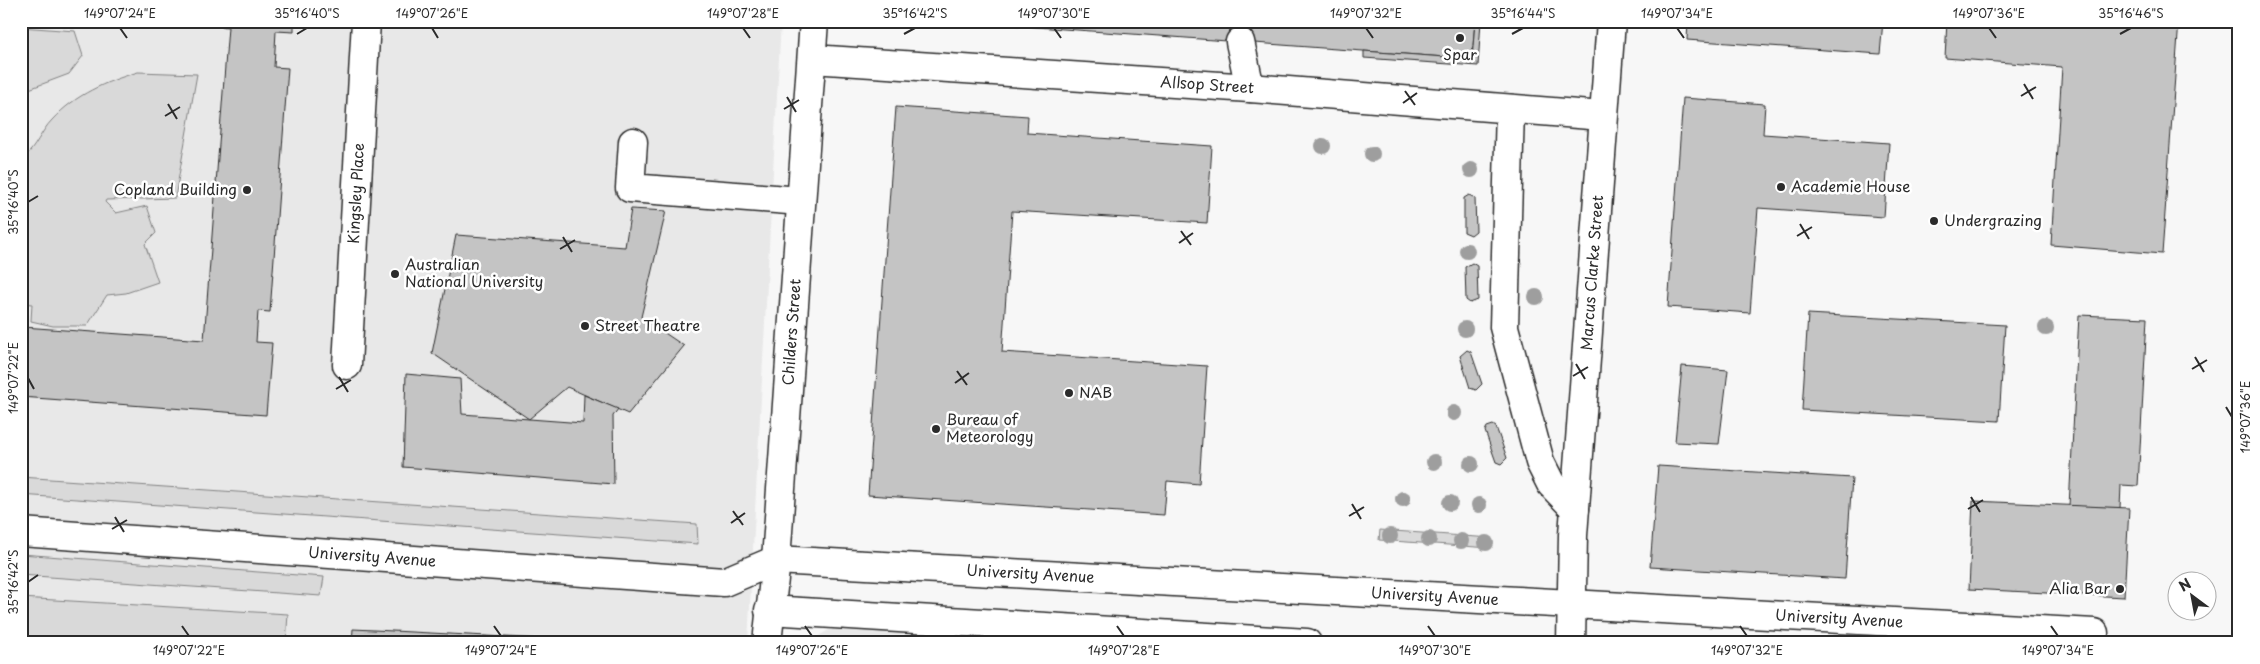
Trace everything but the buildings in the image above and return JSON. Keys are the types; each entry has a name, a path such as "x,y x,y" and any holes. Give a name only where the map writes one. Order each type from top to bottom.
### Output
{"street":[{"name":"Kingsley Place","path":"347,365 366,21"},
{"name":"Childers Street","path":"767,643 769,610 776,560 814,21"},
{"name":"Marcus Clarke Street","path":"1571,643 1573,604 1572,555 1611,21"},
{"path":"1240,42 1250,88"},
{"name":"Allsop Street","path":"812,59 1250,88 1603,116"},
{"path":"1510,109 1504,327 1544,470 1561,496 1575,509"},
{"path":"633,142 630,188 801,201"},
{"name":"University Avenue","path":"21,532 724,582 776,560 2094,633"},
{"path":"769,610 1307,643"}],"shaded area":[{"name":"Australian National University","path":"21,21 781,21 748,643 21,643"},
{"path":"21,27 75,31 83,56 69,74 21,92"},
{"path":"138,72 197,74 175,198 106,200 105,202 116,213 147,206 156,233 145,244 158,282 126,293 107,295 87,326 53,326 31,321 32,304 21,303 21,155 24,157 28,153 48,124 71,103 92,90"},
{"path":"21,477 697,524 698,544 21,495"},
{"path":"1380,530 1491,538 1490,548 1379,540"},
{"path":"21,554 324,577 321,596 21,575"},
{"path":"21,598 288,614 286,643 21,643"},
{"path":"843,628 1056,643 806,643 827,631"}],"place":[{"name":"Spar","path":"1460,38"},
{"name":"Academie House","path":"1781,187"},
{"name":"Copland Building","path":"247,190"},
{"name":"Undergrazing","path":"1934,221"},
{"name":"Australian National University","path":"395,274"},
{"name":"Street Theatre","path":"585,326"},
{"name":"NAB","path":"1069,393"},
{"name":"Bureau of Meteorology","path":"936,429"},
{"name":"Alia Bar","path":"2120,589"}]}
